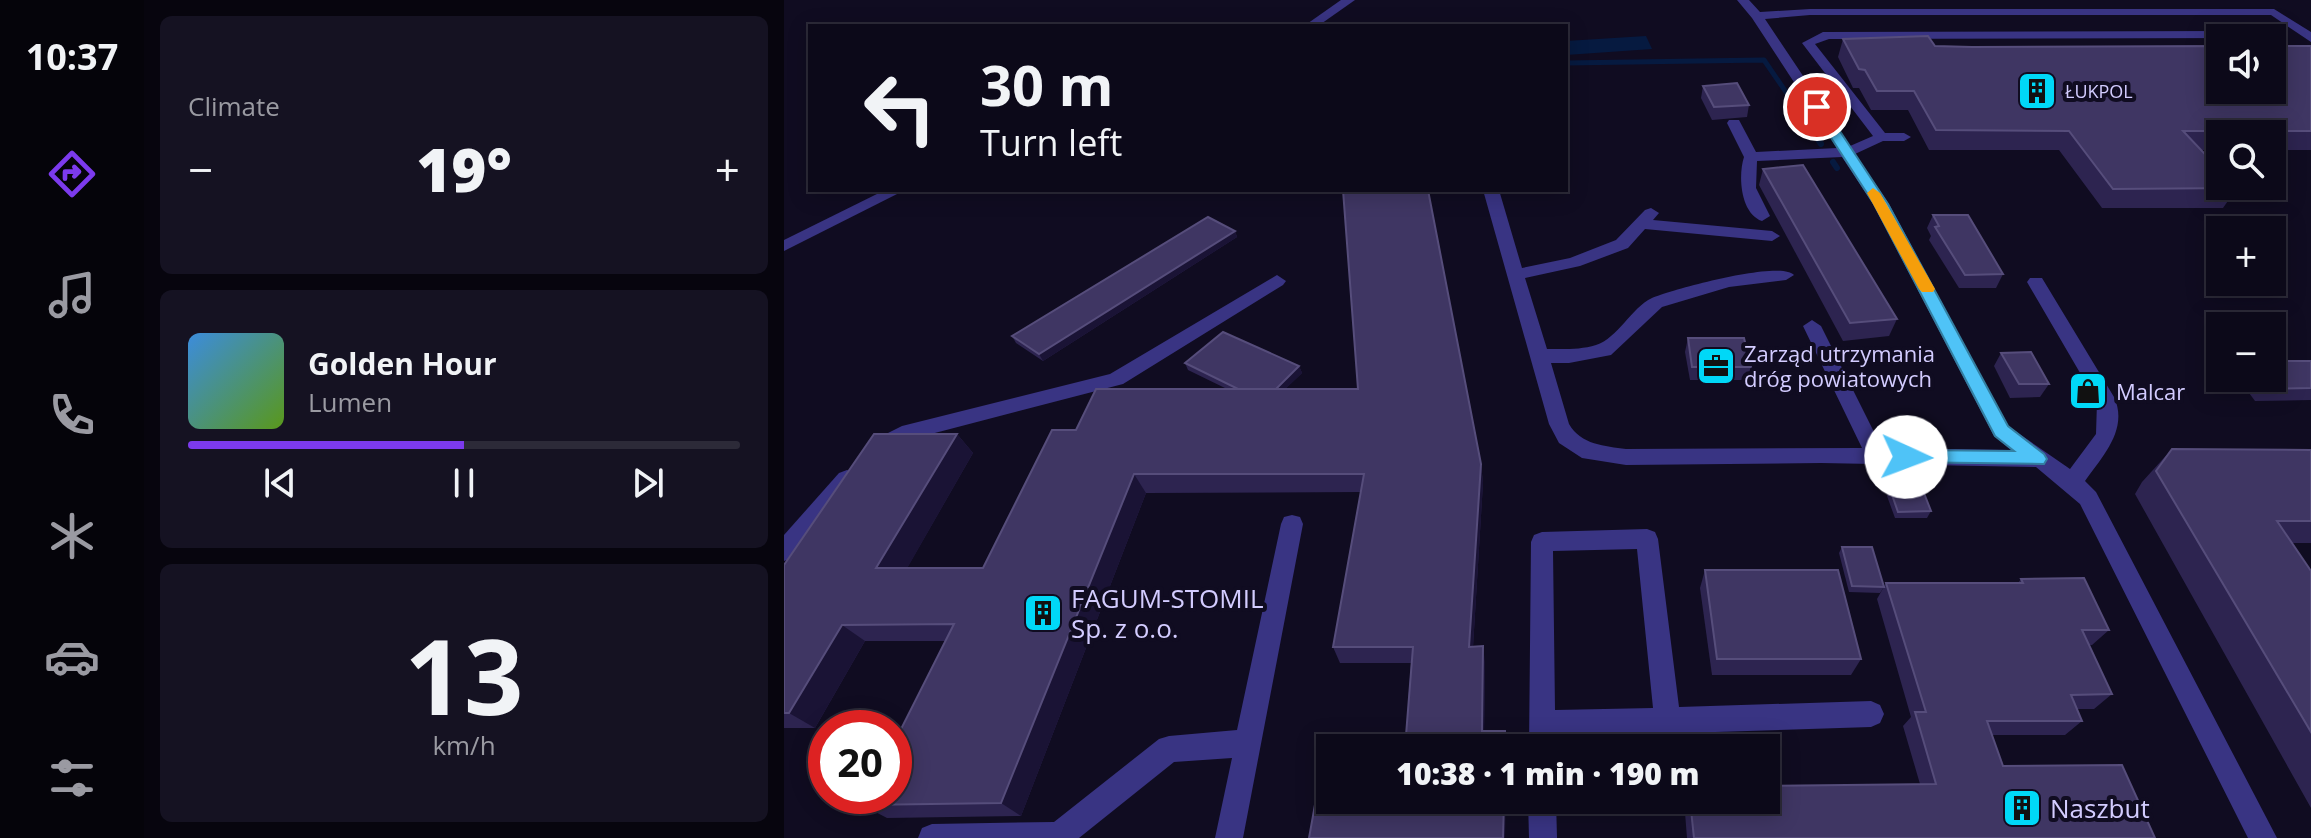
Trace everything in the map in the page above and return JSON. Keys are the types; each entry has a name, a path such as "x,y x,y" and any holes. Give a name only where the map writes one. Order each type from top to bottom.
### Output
{"street":[{"path":"1313,24 1349,0"},
{"path":"1743,0 1757,16 1847,152 1912,259 2001,431 2073,481 2088,498 2263,838"},
{"path":"2026,0 2058,37"},
{"path":"1757,16 1810,12 2274,12 2311,38"},
{"path":"1881,137 1808,43 1827,35 1954,42 2206,35"},
{"path":"2165,36 2182,51"},
{"path":"1734,123 1751,157 1745,171 1745,184 1762,216"},
{"path":"1751,157 1847,152 1881,137 1904,137"},
{"path":"784,246 893,192"},
{"path":"1492,192 1559,424 1566,437 1589,452 1626,457 2038,459"},
{"path":"1515,275 1574,262 1622,244 1645,219 1772,236"},
{"path":"1538,356 1569,356 1604,350 1656,303 1728,282 1786,275"},
{"path":"784,551 864,459 902,434 1116,379 1277,281"},
{"path":"2036,282 2107,402 2106,436 2073,481"},
{"path":"1812,326 1876,456"},
{"path":"1229,838 1292,524"},
{"path":"1542,734 1542,542 1647,539 1667,718"},
{"path":"1556,734 1667,718 1871,714"},
{"path":"932,838 1059,836 1169,749 1248,743"},
{"path":"1542,814 1543,838"}],"water":[{"path":"1646,36 1652,49 1568,55 1568,41"}],"building":[{"path":"1928,36 1935,46 1972,47 2206,46 2206,104 2286,104 2286,46 2311,46 2311,131 2286,131 2286,120 2206,120 2206,131 2183,131 2206,155 2206,188 2113,189 2069,131 1936,130 1914,91 1877,91 1865,70 1859,69 1843,39"},
{"path":"1737,83 1749,105 1714,107 1703,86"},
{"path":"1803,165 1897,319 1850,323 1763,169"},
{"path":"1343,192 1428,192 1481,464 1469,647 1483,646 1482,731 1505,731 1505,734 1406,734 1413,647 1333,647 1364,474 1134,474 1001,803 912,804 911,710 954,624 842,625 789,713 784,713 784,565 874,434 957,434 876,568 983,568 1052,430 1076,430 1096,389 1358,389"},
{"path":"1933,215 1968,215 2003,274 1965,275 1935,227 1939,226"},
{"path":"1208,217 1235,231 1039,354 1012,336"},
{"path":"1223,332 1299,366 1276,389 1238,389 1185,363"},
{"path":"1688,338 1744,338 1751,367 1692,367"},
{"path":"2031,352 2049,384 2019,384 2001,353"},
{"path":"2286,361 2311,361 2311,388 2286,389"},
{"path":"2172,449 2311,450 2311,521 2277,521 2311,571 2311,732 2156,471"},
{"path":"1922,488 1931,511 1898,512 1890,489"},
{"path":"1842,547 1872,547 1884,587 1852,586"},
{"path":"1705,570 1838,570 1861,659 1717,659"},
{"path":"2084,578 2109,630 2082,630 2112,694 2071,695 2082,721 1987,721 2003,766 2122,765 2155,838 1694,838 1691,814 1780,814 1780,786 1936,784 1915,712 1926,712 1886,583 2023,583 2021,579"},
{"path":"1316,799 1316,814 1504,814 1503,838 1309,838"}],"waterway":[{"path":"1568,63 1764,60 1821,143"},
{"path":"1833,162 1837,168"}],"slow traffic":[{"path":"1873,193 1927,289"}],"place":[{"name":"ŁUKPOL","path":"2037,91"},
{"name":"Zarząd utrzymania dróg powiatowych","path":"1716,366"},
{"name":"Malcar","path":"2088,391"},
{"name":"FAGUM-STOMIL Sp. z o.o.","path":"1043,613"},
{"name":"Naszbut","path":"2022,808"}],"route":[{"path":"1817,107 1881,204 1989,412 2001,431 2038,459 1906,457"}]}
